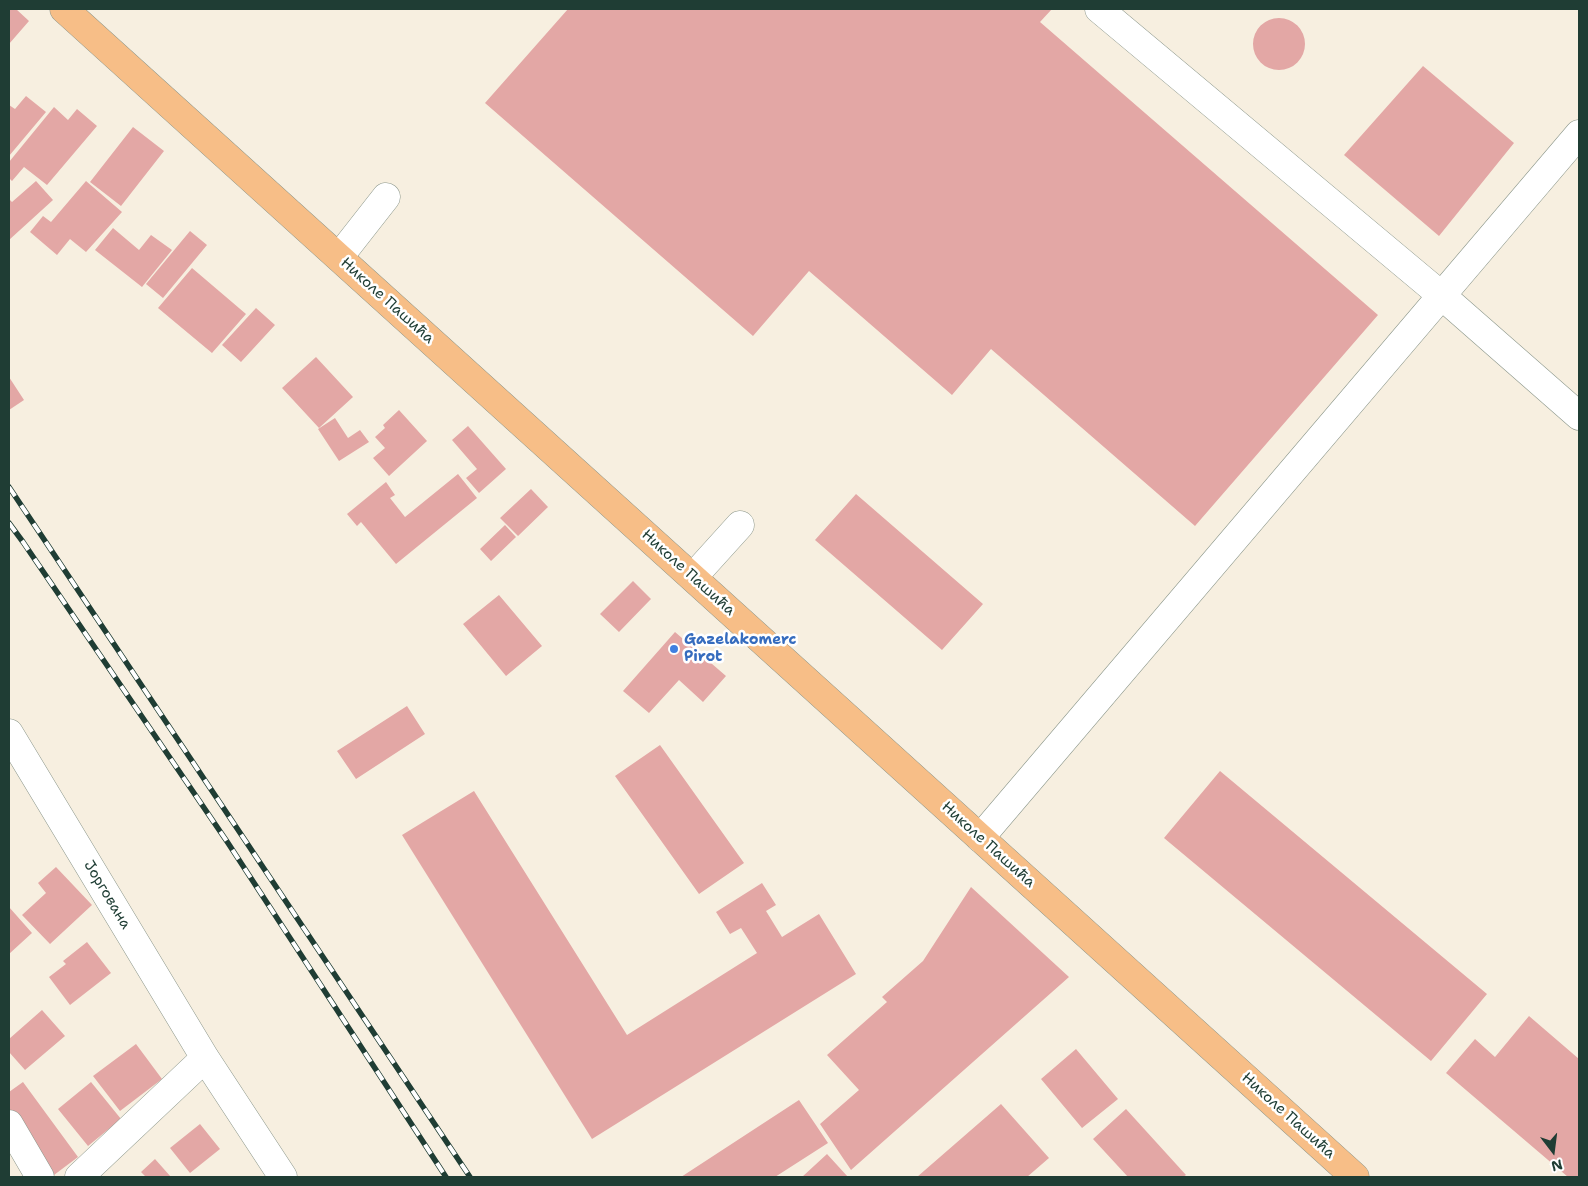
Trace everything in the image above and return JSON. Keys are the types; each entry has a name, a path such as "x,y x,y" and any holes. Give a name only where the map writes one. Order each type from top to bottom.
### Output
{"main road":[{"name":"Николе Пашића","path":"64,9 1355,1177"}],"street":[{"path":"1099,9 1441,295 1579,416"},
{"path":"980,838 1579,134"},
{"path":"339,257 386,198"},
{"path":"693,577 740,524"},
{"name":"Јоргована","path":"9,733 205,1058 283,1177"},
{"path":"79,1177 205,1058"},
{"path":"9,1124 40,1177"}],"building":[{"path":"9,9 16,9 29,21 9,44"},
{"path":"568,9 1052,9 1040,22 1378,315 1195,526 991,349 952,395 809,271 753,336 485,103"},
{"path":"1279,18 1289,20 1297,26 1303,34 1305,44 1303,54 1297,62 1289,68 1279,70 1269,68 1261,62 1255,54 1253,44 1255,34 1261,26 1269,20"},
{"path":"1423,66 1514,143 1439,236 1344,155"},
{"path":"26,96 46,112 9,156 9,105 15,109"},
{"path":"54,107 68,120 77,109 97,126 47,185 24,167 12,181 9,178 9,162"},
{"path":"133,127 164,151 121,206 90,182"},
{"path":"36,181 53,200 9,240 9,199 12,202"},
{"path":"86,181 122,212 86,252 70,239 57,255 30,232 43,216 51,222"},
{"path":"113,228 139,250 151,235 172,250 142,287 95,250"},
{"path":"190,231 207,245 163,298 146,284"},
{"path":"192,268 246,314 212,353 158,308"},
{"path":"256,308 275,325 241,362 222,345"},
{"path":"316,357 353,397 319,428 282,388"},
{"path":"9,377 24,400 9,410"},
{"path":"399,410 427,441 389,476 373,458 385,448 375,437 385,428 383,425"},
{"path":"335,418 348,438 360,430 369,442 339,461 318,429"},
{"path":"468,426 506,469 479,493 466,478 477,469 452,440"},
{"path":"458,474 477,498 396,564 361,522 357,526 347,514 386,482 395,495 390,498 405,517"},
{"path":"531,489 548,507 518,536 500,518"},
{"path":"856,494 983,604 942,650 815,540"},
{"path":"505,525 516,537 491,561 480,549"},
{"path":"633,581 651,599 619,632 600,614"},
{"path":"499,595 542,646 506,676 463,624"},
{"path":"675,632 726,676 703,702 679,680 649,713 623,691"},
{"path":"407,706 425,734 356,779 337,751"},
{"path":"660,745 744,863 699,894 615,776"},
{"path":"1220,771 1487,994 1431,1061 1164,838"},
{"path":"474,791 627,1035 757,953 741,928 730,934 716,912 762,883 776,905 766,911 782,937 819,914 856,974 592,1139 402,835"},
{"path":"56,867 92,905 50,944 22,915 46,893 38,883"},
{"path":"971,887 1069,977 851,1170 820,1124 859,1090 827,1055 887,1002 882,997 923,961"},
{"path":"9,907 32,933 9,954"},
{"path":"87,942 111,973 70,1005 49,977 66,964 63,961"},
{"path":"42,1010 65,1036 25,1070 9,1052 9,1039"},
{"path":"1529,1016 1579,1059 1579,1177 1568,1177 1446,1073 1475,1039 1495,1057"},
{"path":"136,1044 162,1079 120,1111 93,1076"},
{"path":"1076,1049 1118,1099 1082,1128 1041,1079"},
{"path":"23,1082 78,1157 54,1175 9,1112 9,1092"},
{"path":"91,1082 121,1119 88,1146 58,1109"},
{"path":"799,1100 828,1143 775,1177 681,1177"},
{"path":"1001,1104 1049,1158 1027,1177 917,1177"},
{"path":"1126,1109 1186,1175 1183,1177 1128,1177 1093,1139"},
{"path":"200,1124 220,1149 190,1173 170,1148"},
{"path":"827,1154 848,1177 802,1177"},
{"path":"155,1159 171,1177 146,1177 141,1172"}],"railway":[{"path":"9,487 470,1177"},
{"path":"9,523 228,843 446,1177"}],"place":[{"name":"Gazelakomerc Pirot","path":"674,649"}]}
